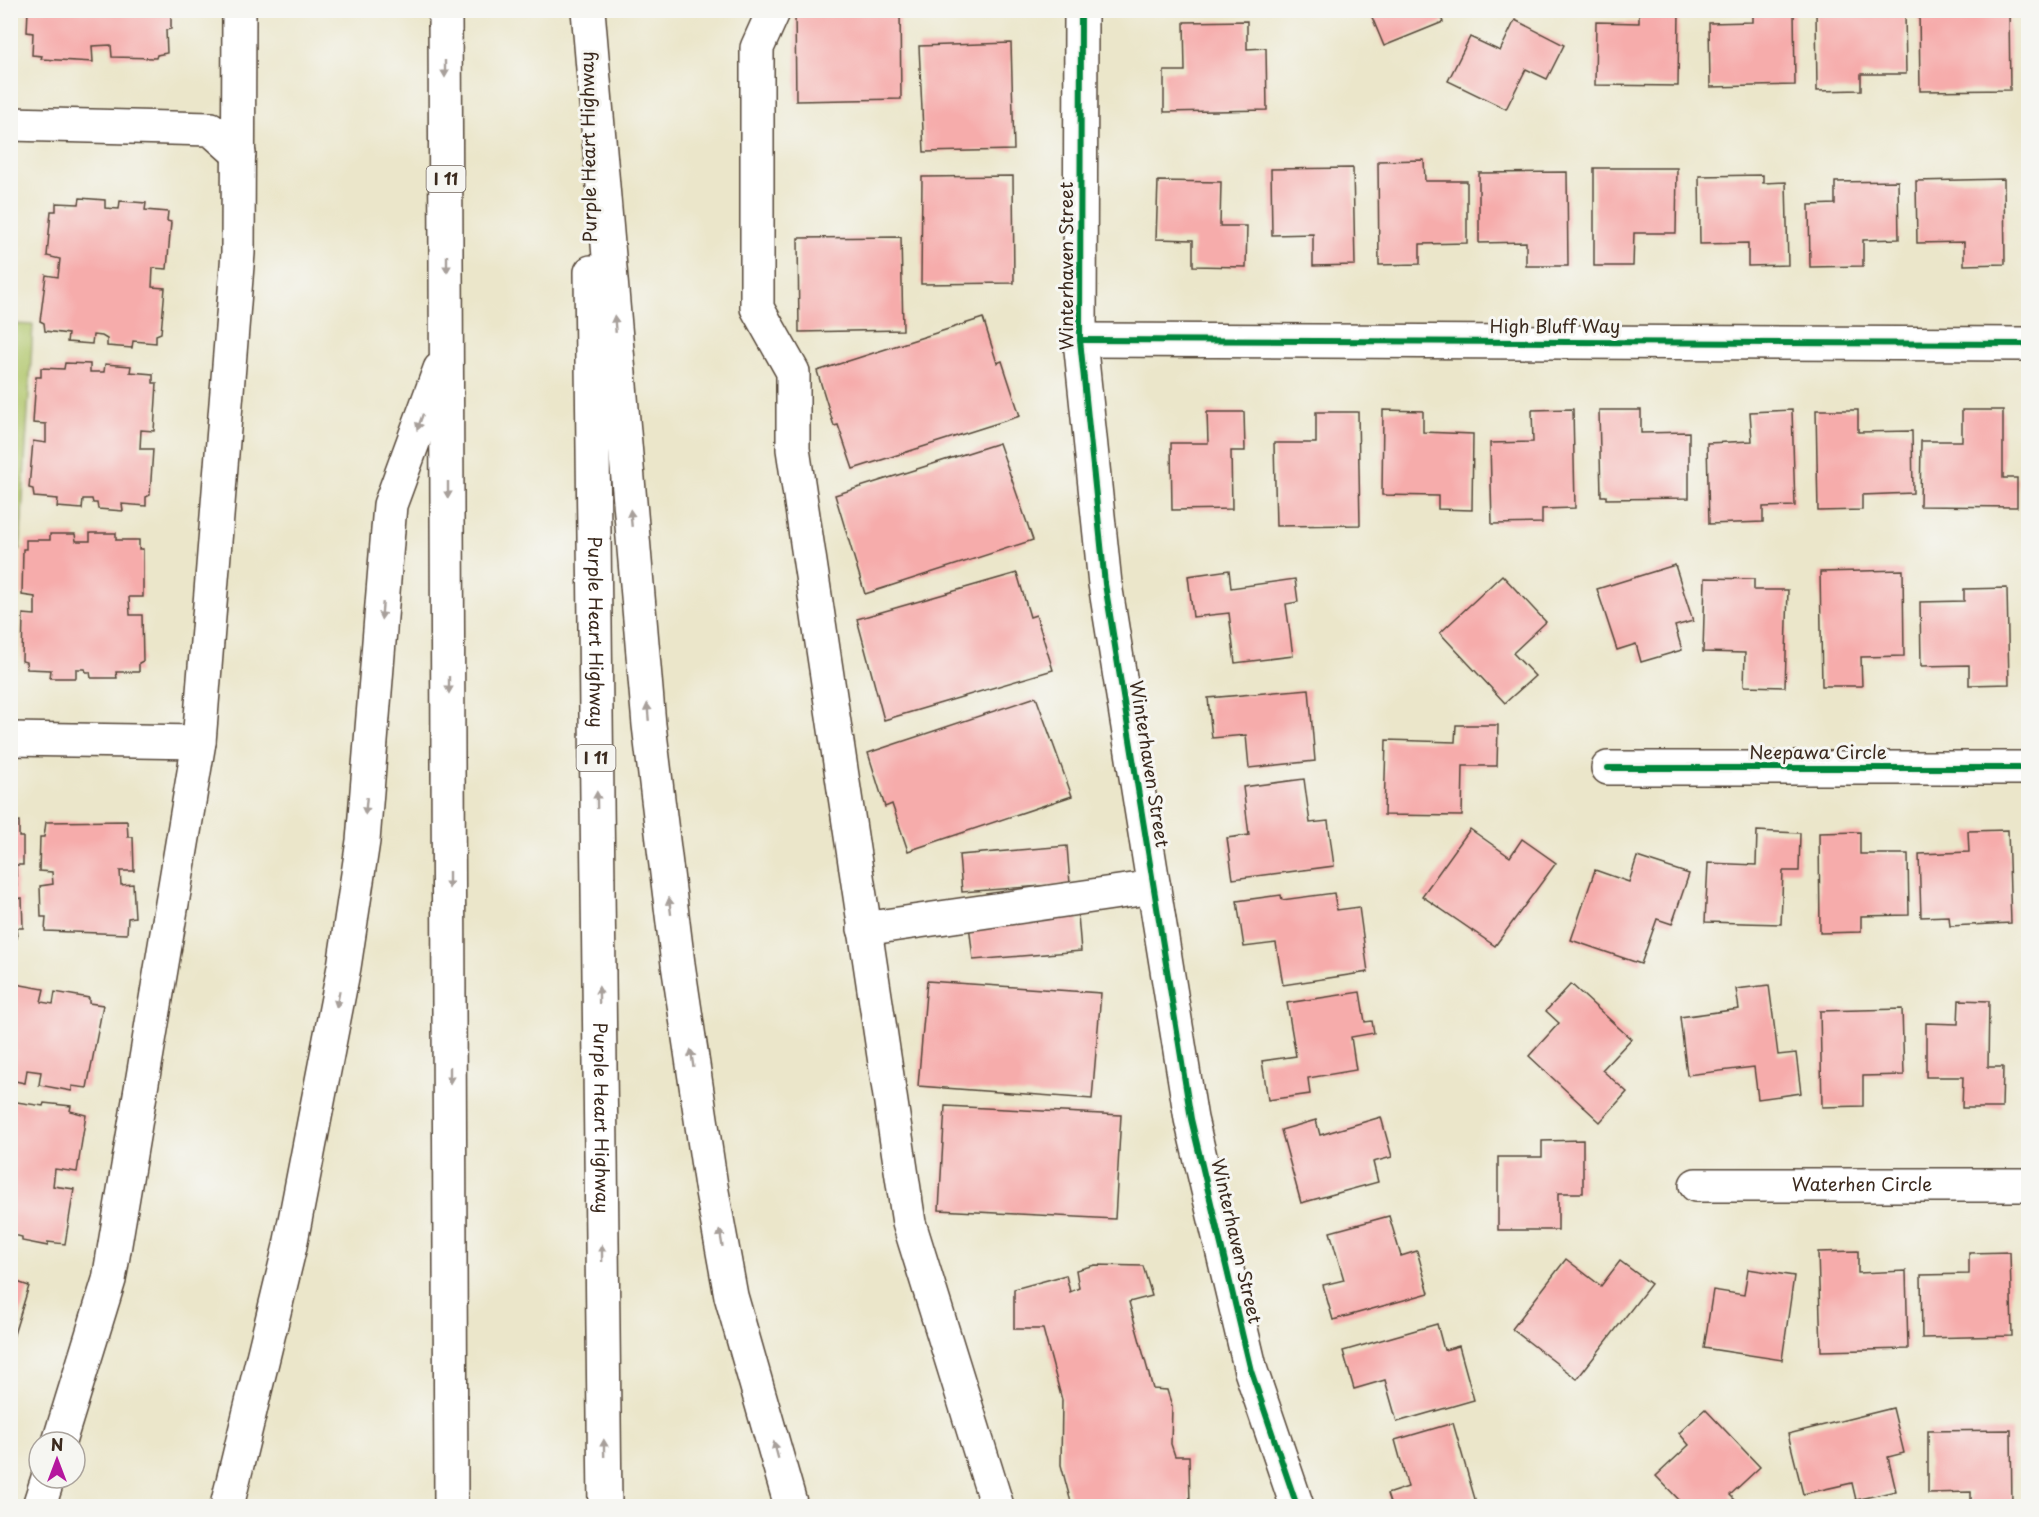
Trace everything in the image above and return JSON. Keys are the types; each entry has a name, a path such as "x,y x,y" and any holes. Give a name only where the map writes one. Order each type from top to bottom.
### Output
{"main road":[{"path":"63,1430 109,1280 199,742 238,253 239,10"},
{"name":"I 11","path":"445,10 451,1506"},
{"path":"588,10 649,725 676,952 711,1186 731,1296 791,1506"},
{"name":"Purple Heart Highway","path":"588,10 604,1506"},
{"path":"774,10 757,48 757,308 793,372 793,449 909,1223 997,1506"},
{"name":"Winterhaven Street","path":"1081,10 1080,340 1105,584 1191,1119 1251,1371 1297,1506"},
{"path":"10,124 211,129 239,154"},
{"name":"High Bluff Way","path":"1080,340 2028,344"},
{"path":"227,1506 290,1246 344,967 363,841 390,505 448,347"},
{"path":"10,739 199,742"},
{"name":"Neepawa Circle","path":"1608,768 2028,768"},
{"path":"864,929 1154,887"},
{"name":"Waterhen Circle","path":"1696,1185 2028,1185"},
{"path":"39,1506 44,1490"}],"green space":[{"path":"11,324 33,325 20,549 10,549"}],"building":[{"path":"28,10 171,10 171,29 166,30 167,53 157,55 156,58 112,57 111,45 92,46 93,62 41,59 42,56 32,55 33,33 27,32"},
{"path":"795,10 900,10 901,99 796,101"},
{"path":"1369,10 1438,10 1443,22 1384,46"},
{"path":"1639,10 1679,10 1678,86 1595,85 1596,22 1639,23"},
{"path":"1753,10 1794,10 1795,85 1710,87 1709,23 1753,22"},
{"path":"1816,10 1905,12 1906,74 1861,74 1861,90 1817,91"},
{"path":"2009,10 2010,90 1920,91 1919,11"},
{"path":"1515,20 1564,45 1547,79 1526,69 1506,109 1448,81 1470,37 1500,51"},
{"path":"1247,21 1247,49 1266,48 1267,110 1164,112 1164,71 1185,71 1184,22"},
{"path":"1011,43 1014,150 924,152 919,46"},
{"path":"1424,160 1425,181 1467,181 1467,243 1420,244 1420,264 1379,265 1378,161"},
{"path":"1353,168 1355,265 1313,266 1313,234 1272,235 1271,169"},
{"path":"1594,168 1677,168 1676,233 1634,233 1633,266 1594,266"},
{"path":"1567,172 1568,266 1526,266 1526,242 1479,243 1479,173"},
{"path":"1763,175 1763,183 1786,182 1788,265 1748,266 1748,243 1700,244 1699,176"},
{"path":"1013,176 1014,283 921,284 922,177"},
{"path":"2004,179 2005,264 1964,265 1964,242 1917,243 1916,181"},
{"path":"1158,181 1221,182 1220,226 1247,226 1246,267 1193,266 1193,240 1156,239"},
{"path":"1898,181 1899,239 1863,240 1863,266 1810,267 1809,205 1835,204 1835,182"},
{"path":"80,198 105,200 105,208 119,209 120,201 146,203 145,210 168,212 167,221 171,222 167,269 153,268 152,287 165,288 161,333 156,335 156,343 133,341 132,348 107,346 107,339 93,335 92,344 67,342 68,334 45,331 44,323 40,321 46,275 58,277 60,259 47,256 51,211 56,211 56,203 79,204"},
{"path":"18,220 17,247 10,248 10,221"},
{"path":"901,237 903,330 799,332 798,238"},
{"path":"10,265 18,265 18,291 10,293"},
{"path":"983,318 997,363 1002,361 1020,416 853,469 838,425 834,426 817,371"},
{"path":"65,363 90,364 90,372 104,372 105,364 131,366 130,372 153,374 153,383 157,383 154,431 141,430 140,449 153,449 150,495 146,497 146,506 122,504 123,511 98,509 97,503 93,503 92,499 83,499 82,509 57,507 58,499 34,497 33,489 29,488 33,441 46,443 46,424 33,423 36,377 41,377 41,368 64,369"},
{"path":"1573,409 1575,508 1542,509 1542,523 1492,524 1490,443 1533,442 1532,410"},
{"path":"1383,410 1423,411 1423,432 1473,434 1472,510 1438,509 1438,496 1382,495"},
{"path":"1599,410 1641,410 1641,433 1689,432 1689,498 1606,499 1606,496 1601,496"},
{"path":"1792,410 1795,506 1763,507 1763,522 1709,524 1707,443 1752,441 1750,412"},
{"path":"1816,410 1858,410 1858,432 1912,431 1913,493 1862,495 1862,510 1818,511"},
{"path":"1962,410 2003,410 2003,478 2017,478 2017,507 1920,506 1921,441 1962,441"},
{"path":"2026,410 2028,410 2028,430 2027,430"},
{"path":"1207,412 1244,412 1245,451 1231,451 1232,509 1172,510 1171,443 1208,443"},
{"path":"1316,412 1358,412 1360,525 1276,526 1274,443 1316,443"},
{"path":"999,443 1033,540 865,594 835,495"},
{"path":"90,533 116,533 116,540 139,540 139,549 143,549 143,597 129,597 130,615 142,615 143,661 139,663 139,672 116,672 117,678 91,678 90,672 86,672 85,669 76,669 76,678 50,678 51,670 27,669 26,662 22,661 23,614 35,615 35,597 22,595 23,549 26,549 26,540 50,540 50,534 75,534 76,541 90,541"},
{"path":"1675,565 1693,621 1675,626 1682,650 1641,662 1636,644 1617,650 1597,589"},
{"path":"1229,570 1231,588 1295,579 1298,602 1286,604 1293,656 1235,663 1229,613 1193,617 1188,576"},
{"path":"1903,570 1904,656 1861,657 1862,686 1822,686 1820,572"},
{"path":"1017,573 1030,617 1036,615 1053,670 884,720 857,619"},
{"path":"1502,575 1546,622 1513,653 1535,676 1505,703 1440,633"},
{"path":"1705,578 1754,579 1754,590 1788,590 1785,687 1744,686 1745,653 1703,652"},
{"path":"2007,588 2009,684 1969,685 1969,665 1921,666 1920,602 1964,601 1964,589"},
{"path":"1309,689 1315,761 1249,768 1246,735 1212,738 1208,698"},
{"path":"1036,697 1072,796 908,851 892,804 885,807 868,753"},
{"path":"1456,725 1498,725 1497,766 1463,766 1462,816 1384,815 1386,740 1455,742"},
{"path":"1304,779 1310,823 1328,821 1334,866 1233,879 1227,838 1249,835 1243,787"},
{"path":"10,821 19,821 19,837 23,837 23,865 16,865 17,899 22,898 23,928 16,928 17,938 10,938"},
{"path":"127,821 128,837 133,837 134,871 120,871 121,885 133,884 135,917 128,918 127,934 45,931 46,917 41,917 40,886 53,884 52,872 39,871 40,837 44,837 46,822"},
{"path":"1470,829 1510,857 1522,839 1556,863 1495,946 1422,896"},
{"path":"2008,830 2011,923 1950,926 1949,916 1921,917 1919,854 1969,852 1968,831"},
{"path":"1757,831 1800,833 1799,871 1783,871 1781,924 1705,922 1708,863 1756,865"},
{"path":"1860,832 1860,854 1908,854 1909,915 1861,916 1861,932 1820,933 1819,833"},
{"path":"1067,846 1070,884 962,892 959,855"},
{"path":"1637,857 1689,874 1672,924 1657,919 1641,964 1571,940 1595,870 1629,882"},
{"path":"1334,893 1337,910 1359,907 1368,972 1283,985 1276,943 1244,947 1237,901 1281,895 1282,900"},
{"path":"1078,915 1081,951 973,960 969,924"},
{"path":"927,981 1101,993 1092,1099 918,1086"},
{"path":"10,983 44,989 41,1002 53,1004 55,992 89,998 89,1003 103,1005 87,1088 72,1086 72,1091 39,1085 41,1072 27,1070 25,1083 10,1080"},
{"path":"1571,984 1631,1039 1602,1070 1627,1092 1600,1122 1529,1056 1559,1023 1546,1011"},
{"path":"1769,985 1778,1055 1796,1053 1801,1093 1758,1099 1754,1067 1687,1075 1680,1017 1739,1009 1736,989"},
{"path":"1360,992 1365,1022 1372,1021 1374,1033 1351,1037 1356,1070 1308,1078 1310,1094 1268,1100 1262,1061 1296,1056 1287,1003"},
{"path":"1959,1000 1989,1001 1988,1067 2003,1067 2002,1108 1962,1108 1963,1077 1926,1077 1926,1023 1958,1024"},
{"path":"1902,1009 1904,1075 1863,1076 1863,1106 1822,1107 1820,1011"},
{"path":"10,1101 43,1106 44,1103 71,1106 70,1111 86,1115 77,1172 55,1169 53,1186 74,1189 65,1244 48,1242 48,1246 22,1241 22,1237 10,1234"},
{"path":"945,1106 1121,1115 1115,1219 939,1210"},
{"path":"1381,1117 1392,1157 1373,1162 1378,1182 1301,1203 1281,1130 1316,1120 1320,1135"},
{"path":"1583,1140 1583,1193 1558,1193 1558,1230 1498,1230 1498,1157 1542,1157 1542,1141"},
{"path":"1389,1216 1401,1256 1417,1251 1429,1293 1333,1320 1323,1285 1344,1280 1330,1232"},
{"path":"1858,1251 1858,1273 1906,1271 1908,1349 1821,1351 1818,1252"},
{"path":"2010,1252 2012,1336 1922,1338 1921,1275 1969,1274 1969,1253"},
{"path":"1566,1259 1601,1286 1620,1261 1651,1284 1577,1379 1512,1329"},
{"path":"1095,1265 1143,1266 1152,1296 1129,1302 1153,1389 1167,1390 1172,1406 1171,1444 1175,1456 1189,1456 1190,1506 1072,1506 1061,1465 1062,1400 1043,1329 1014,1329 1014,1289 1066,1275 1070,1292 1079,1288 1076,1270"},
{"path":"1748,1269 1794,1276 1782,1360 1704,1348 1713,1290 1744,1295"},
{"path":"10,1276 17,1278 17,1282 29,1286 11,1344"},
{"path":"1437,1324 1444,1350 1459,1346 1474,1400 1397,1422 1385,1380 1354,1389 1343,1351"},
{"path":"1893,1408 1904,1453 1888,1457 1896,1491 1856,1500 1852,1483 1803,1494 1788,1434"},
{"path":"1705,1409 1760,1467 1730,1495 1741,1506 1685,1506 1656,1476 1689,1445 1679,1433"},
{"path":"1453,1423 1477,1506 1391,1506 1387,1494 1408,1487 1395,1440"},
{"path":"2011,1430 2012,1506 1971,1506 1971,1492 1928,1493 1928,1431"},
{"path":"1583,1500 1598,1506 1580,1506"}],"cycle path":[{"path":"1081,10 1080,340 1105,584 1191,1119 1251,1371 1297,1506"},
{"path":"1080,340 2028,344"},
{"path":"1608,768 2028,768"}]}
